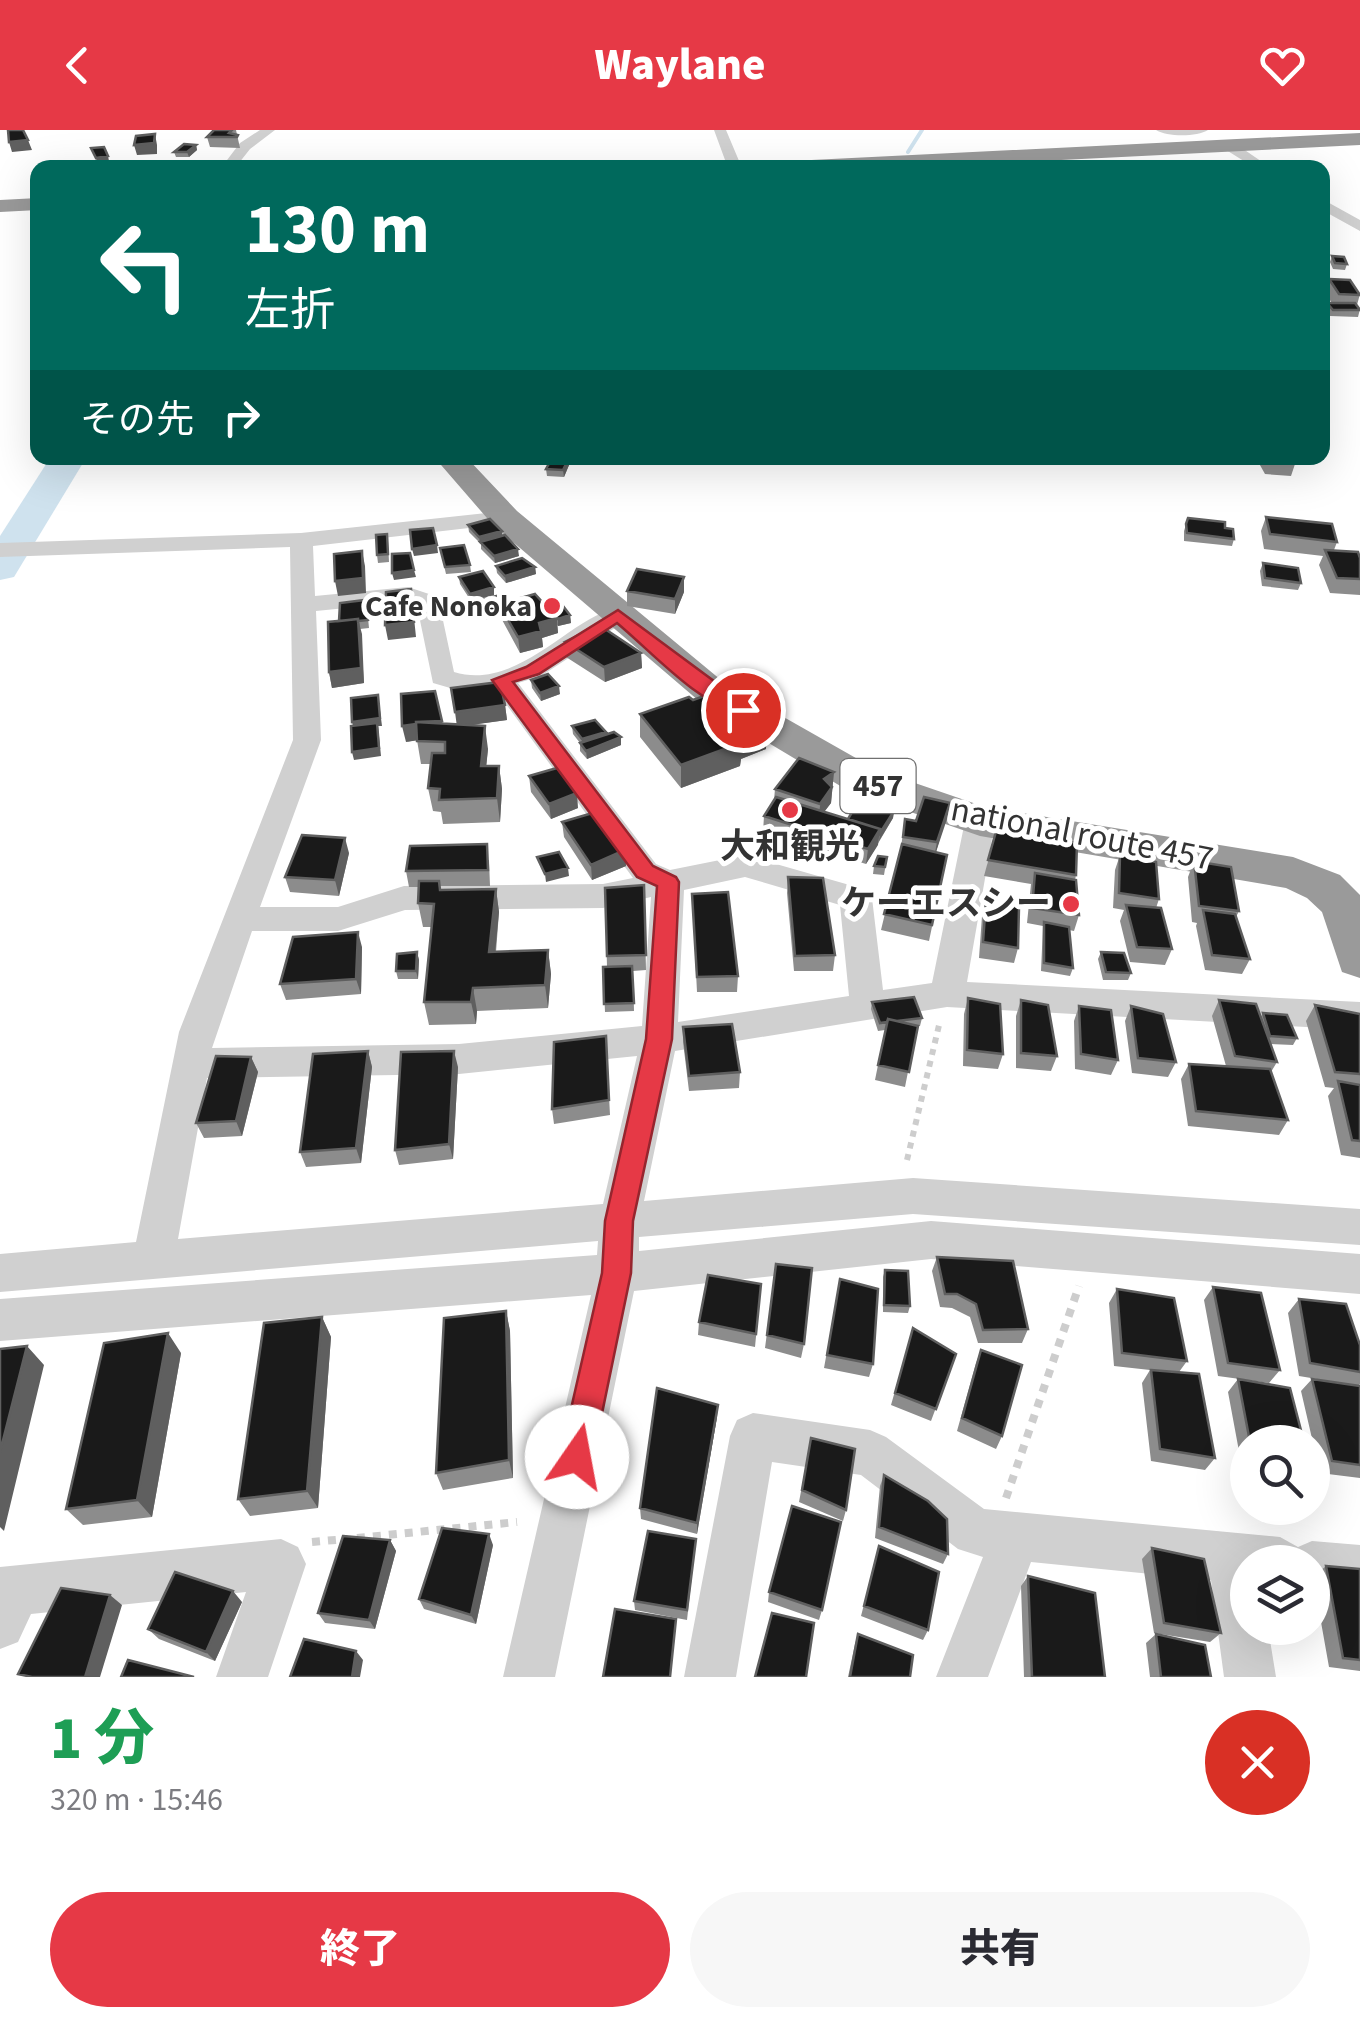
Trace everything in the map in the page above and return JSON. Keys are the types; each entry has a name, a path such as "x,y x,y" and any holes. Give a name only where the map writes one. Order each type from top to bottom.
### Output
{"highway":[{"path":"956,160 1360,142"},
{"path":"1038,160 1233,148"},
{"path":"0,206 30,204"},
{"name":"national route 457","path":"456,465 505,518 713,693 846,770 980,821 1293,873 1348,891 1345,907 1360,959"}],"street":[{"path":"234,160 245,146 269,130"},
{"path":"720,130 732,160"},
{"path":"1162,130 1202,130"},
{"path":"1233,148 1252,160"},
{"path":"1330,208 1360,226"},
{"path":"0,550 301,540 505,518"},
{"path":"153,1260 197,1032 307,740 301,540"},
{"path":"303,605 408,594 429,602 442,677 464,684 502,680 532,670 618,615"},
{"path":"502,680 645,872 668,882"},
{"path":"947,994 980,821"},
{"path":"240,918 338,919 404,898 602,896 745,866 856,898 867,1006"},
{"path":"529,1677 617,1273 619,1221 659,1039 668,882"},
{"path":"192,1063 460,1059 659,1039 947,994 1360,1016"},
{"path":"0,1273 913,1196 1360,1226"},
{"path":"0,1320 617,1273 931,1240 1360,1274"},
{"path":"710,1677 753,1436 870,1452 975,1532 1230,1557"},
{"path":"962,1677 1004,1535"},
{"path":"5,1602 282,1564 242,1677"},
{"path":"1330,1568 1360,1570"},
{"path":"1250,1677 1252,1645"}],"path":[{"path":"907,1160 947,994"},
{"path":"1004,1535 1084,1273"},
{"path":"282,1564 308,1543 517,1522"}],"building":[{"path":"8,130 23,130 28,140 9,142"},
{"path":"214,130 232,130 229,133 238,135 207,137"},
{"path":"155,134 154,143 134,145 136,136"},
{"path":"184,144 196,145 187,152 174,152"},
{"path":"104,147 108,156 96,158 91,148"},
{"path":"1332,256 1344,257 1347,264 1335,263"},
{"path":"1330,279 1350,280 1360,295 1339,294"},
{"path":"1330,303 1355,303 1360,310 1333,310"},
{"path":"548,465 566,465 563,470 546,469"},
{"path":"1266,517 1332,524 1337,542 1270,534"},
{"path":"1188,518 1225,522 1225,528 1233,529 1234,539 1187,533"},
{"path":"490,519 502,531 479,537 468,525"},
{"path":"433,528 437,545 412,549 410,530"},
{"path":"387,534 388,554 377,555 376,535"},
{"path":"505,535 518,549 494,556 480,542"},
{"path":"464,545 470,565 445,567 440,548"},
{"path":"1325,550 1358,552 1360,579 1337,578"},
{"path":"362,551 363,578 335,581 334,554"},
{"path":"410,553 414,570 392,573 392,554"},
{"path":"522,558 535,567 505,576 496,566"},
{"path":"1263,563 1298,568 1301,583 1265,578"},
{"path":"637,569 684,577 675,599 627,591"},
{"path":"483,571 494,587 470,594 459,577"},
{"path":"411,589 414,622 385,625 386,592"},
{"path":"535,594 557,618 539,623 541,631 518,637 499,604"},
{"path":"497,596 503,603 499,609 486,612 479,600"},
{"path":"365,600 368,620 339,621 340,603"},
{"path":"560,602 570,615 558,619 548,605"},
{"path":"358,619 361,668 329,672 328,622"},
{"path":"599,625 641,653 604,667 565,642"},
{"path":"548,674 559,686 540,693 531,680"},
{"path":"500,682 505,705 455,712 451,688"},
{"path":"721,690 749,717 757,715 767,726 737,738 741,743 681,765 640,714"},
{"path":"435,691 442,721 402,726 401,694"},
{"path":"378,695 380,718 352,722 351,698"},
{"path":"595,720 606,732 582,739 572,726"},
{"path":"416,722 485,726 481,766 499,766 497,798 439,800 440,789 428,788 432,753 445,753 445,742 417,741"},
{"path":"377,723 379,748 352,752 351,726"},
{"path":"614,732 621,737 586,751 580,743"},
{"path":"799,758 834,772 824,779 832,787 820,804 775,789"},
{"path":"557,768 577,793 549,804 529,776"},
{"path":"776,797 880,829 868,849 764,816"},
{"path":"924,797 950,803 937,842 903,837 905,819 916,821"},
{"path":"859,800 894,811 880,833 880,829 848,819"},
{"path":"596,812 625,850 591,865 562,822"},
{"path":"997,828 1077,843 1076,875 988,860"},
{"path":"302,835 345,838 335,880 285,877"},
{"path":"487,844 488,870 406,871 410,846"},
{"path":"902,844 947,855 932,925 884,914"},
{"path":"559,852 568,868 545,874 537,857"},
{"path":"1120,855 1156,862 1159,899 1119,893"},
{"path":"878,856 887,857 885,867 874,866"},
{"path":"1194,861 1231,867 1239,911 1199,906"},
{"path":"1035,873 1076,880 1079,915 1032,908"},
{"path":"788,877 823,878 835,955 795,956"},
{"path":"419,881 439,881 440,890 496,889 489,952 548,950 545,985 473,988 471,1002 424,1002 434,904 418,903"},
{"path":"644,885 646,955 607,956 605,888"},
{"path":"728,892 738,976 697,977 692,894"},
{"path":"986,901 1019,907 1018,948 983,942"},
{"path":"1126,905 1161,908 1172,949 1137,947"},
{"path":"1203,910 1235,914 1250,959 1212,955"},
{"path":"1044,922 1069,927 1073,968 1044,963"},
{"path":"358,932 356,979 280,984 293,937"},
{"path":"417,952 416,971 396,971 397,954"},
{"path":"1101,952 1124,953 1131,973 1106,972"},
{"path":"632,966 634,1003 604,1004 603,967"},
{"path":"914,997 922,1018 888,1019 880,1023 872,1002"},
{"path":"968,998 1000,1004 1003,1054 967,1050"},
{"path":"1021,1000 1048,1005 1057,1056 1021,1053"},
{"path":"1219,1000 1256,1004 1277,1062 1235,1056"},
{"path":"1315,1005 1360,1014 1360,1074 1335,1072"},
{"path":"1079,1006 1111,1010 1118,1060 1081,1054"},
{"path":"1131,1006 1163,1014 1176,1062 1138,1058"},
{"path":"1263,1013 1287,1015 1297,1038 1270,1036"},
{"path":"888,1019 918,1026 909,1072 878,1065"},
{"path":"732,1024 740,1072 689,1076 683,1027"},
{"path":"606,1036 609,1100 552,1109 554,1042"},
{"path":"368,1051 356,1148 300,1152 313,1054"},
{"path":"454,1051 449,1144 395,1150 401,1052"},
{"path":"216,1056 251,1057 236,1121 196,1123"},
{"path":"1189,1064 1270,1069 1288,1120 1196,1111"},
{"path":"1338,1081 1360,1085 1360,1141 1352,1140"},
{"path":"937,1257 1013,1261 1028,1329 983,1330 976,1304 957,1294 945,1294"},
{"path":"776,1264 812,1268 804,1344 767,1335"},
{"path":"885,1270 908,1271 910,1306 884,1305"},
{"path":"708,1275 761,1284 756,1334 699,1322"},
{"path":"840,1279 878,1289 873,1364 827,1355"},
{"path":"1213,1287 1261,1293 1280,1370 1228,1363"},
{"path":"1117,1289 1174,1298 1187,1361 1122,1353"},
{"path":"1299,1299 1346,1304 1360,1345 1360,1372 1310,1363"},
{"path":"506,1311 509,1460 436,1473 444,1318"},
{"path":"322,1317 307,1491 238,1499 264,1323"},
{"path":"913,1328 956,1354 936,1409 895,1393"},
{"path":"168,1333 137,1500 66,1509 104,1343"},
{"path":"27,1346 0,1452 0,1349"},
{"path":"981,1350 1022,1365 1002,1436 962,1418"},
{"path":"1151,1370 1199,1374 1215,1458 1160,1449"},
{"path":"1238,1379 1290,1388 1300,1425 1247,1425"},
{"path":"1312,1379 1360,1386 1360,1465 1332,1461 1330,1425 1323,1425"},
{"path":"657,1388 718,1405 697,1523 640,1508"},
{"path":"811,1438 855,1449 846,1510 802,1490"},
{"path":"884,1475 928,1501 947,1519 948,1554 879,1527"},
{"path":"792,1506 841,1522 822,1610 769,1592"},
{"path":"442,1528 489,1534 471,1615 419,1599"},
{"path":"648,1531 696,1539 687,1610 634,1601"},
{"path":"343,1536 390,1540 369,1620 318,1613"},
{"path":"879,1546 939,1572 928,1630 864,1606"},
{"path":"1152,1548 1204,1559 1221,1633 1164,1623"},
{"path":"1330,1566 1360,1569 1360,1660 1343,1658"},
{"path":"175,1572 233,1591 206,1652 148,1629"},
{"path":"1028,1576 1095,1593 1105,1677 1032,1677"},
{"path":"61,1588 110,1595 85,1677 18,1674"},
{"path":"615,1609 676,1619 670,1677 603,1677"},
{"path":"772,1613 814,1623 806,1677 755,1677"},
{"path":"858,1634 913,1655 910,1677 850,1677"},
{"path":"1156,1634 1205,1645 1211,1677 1161,1677"},
{"path":"304,1639 356,1651 352,1677 290,1677"},
{"path":"128,1660 194,1677 121,1677"}],"waterway":[{"path":"908,152 922,130"},
{"path":"0,568 64,465"}],"place":[{"name":"Cafe Nonoka","path":"552,606"},
{"name":"大和観光","path":"790,810"},
{"name":"ケーエスシー","path":"1071,904"}],"route":[{"path":"577,1457 617,1273 619,1221 659,1039 668,882 645,872 502,680 532,670 618,615 713,693 743,710"}]}
